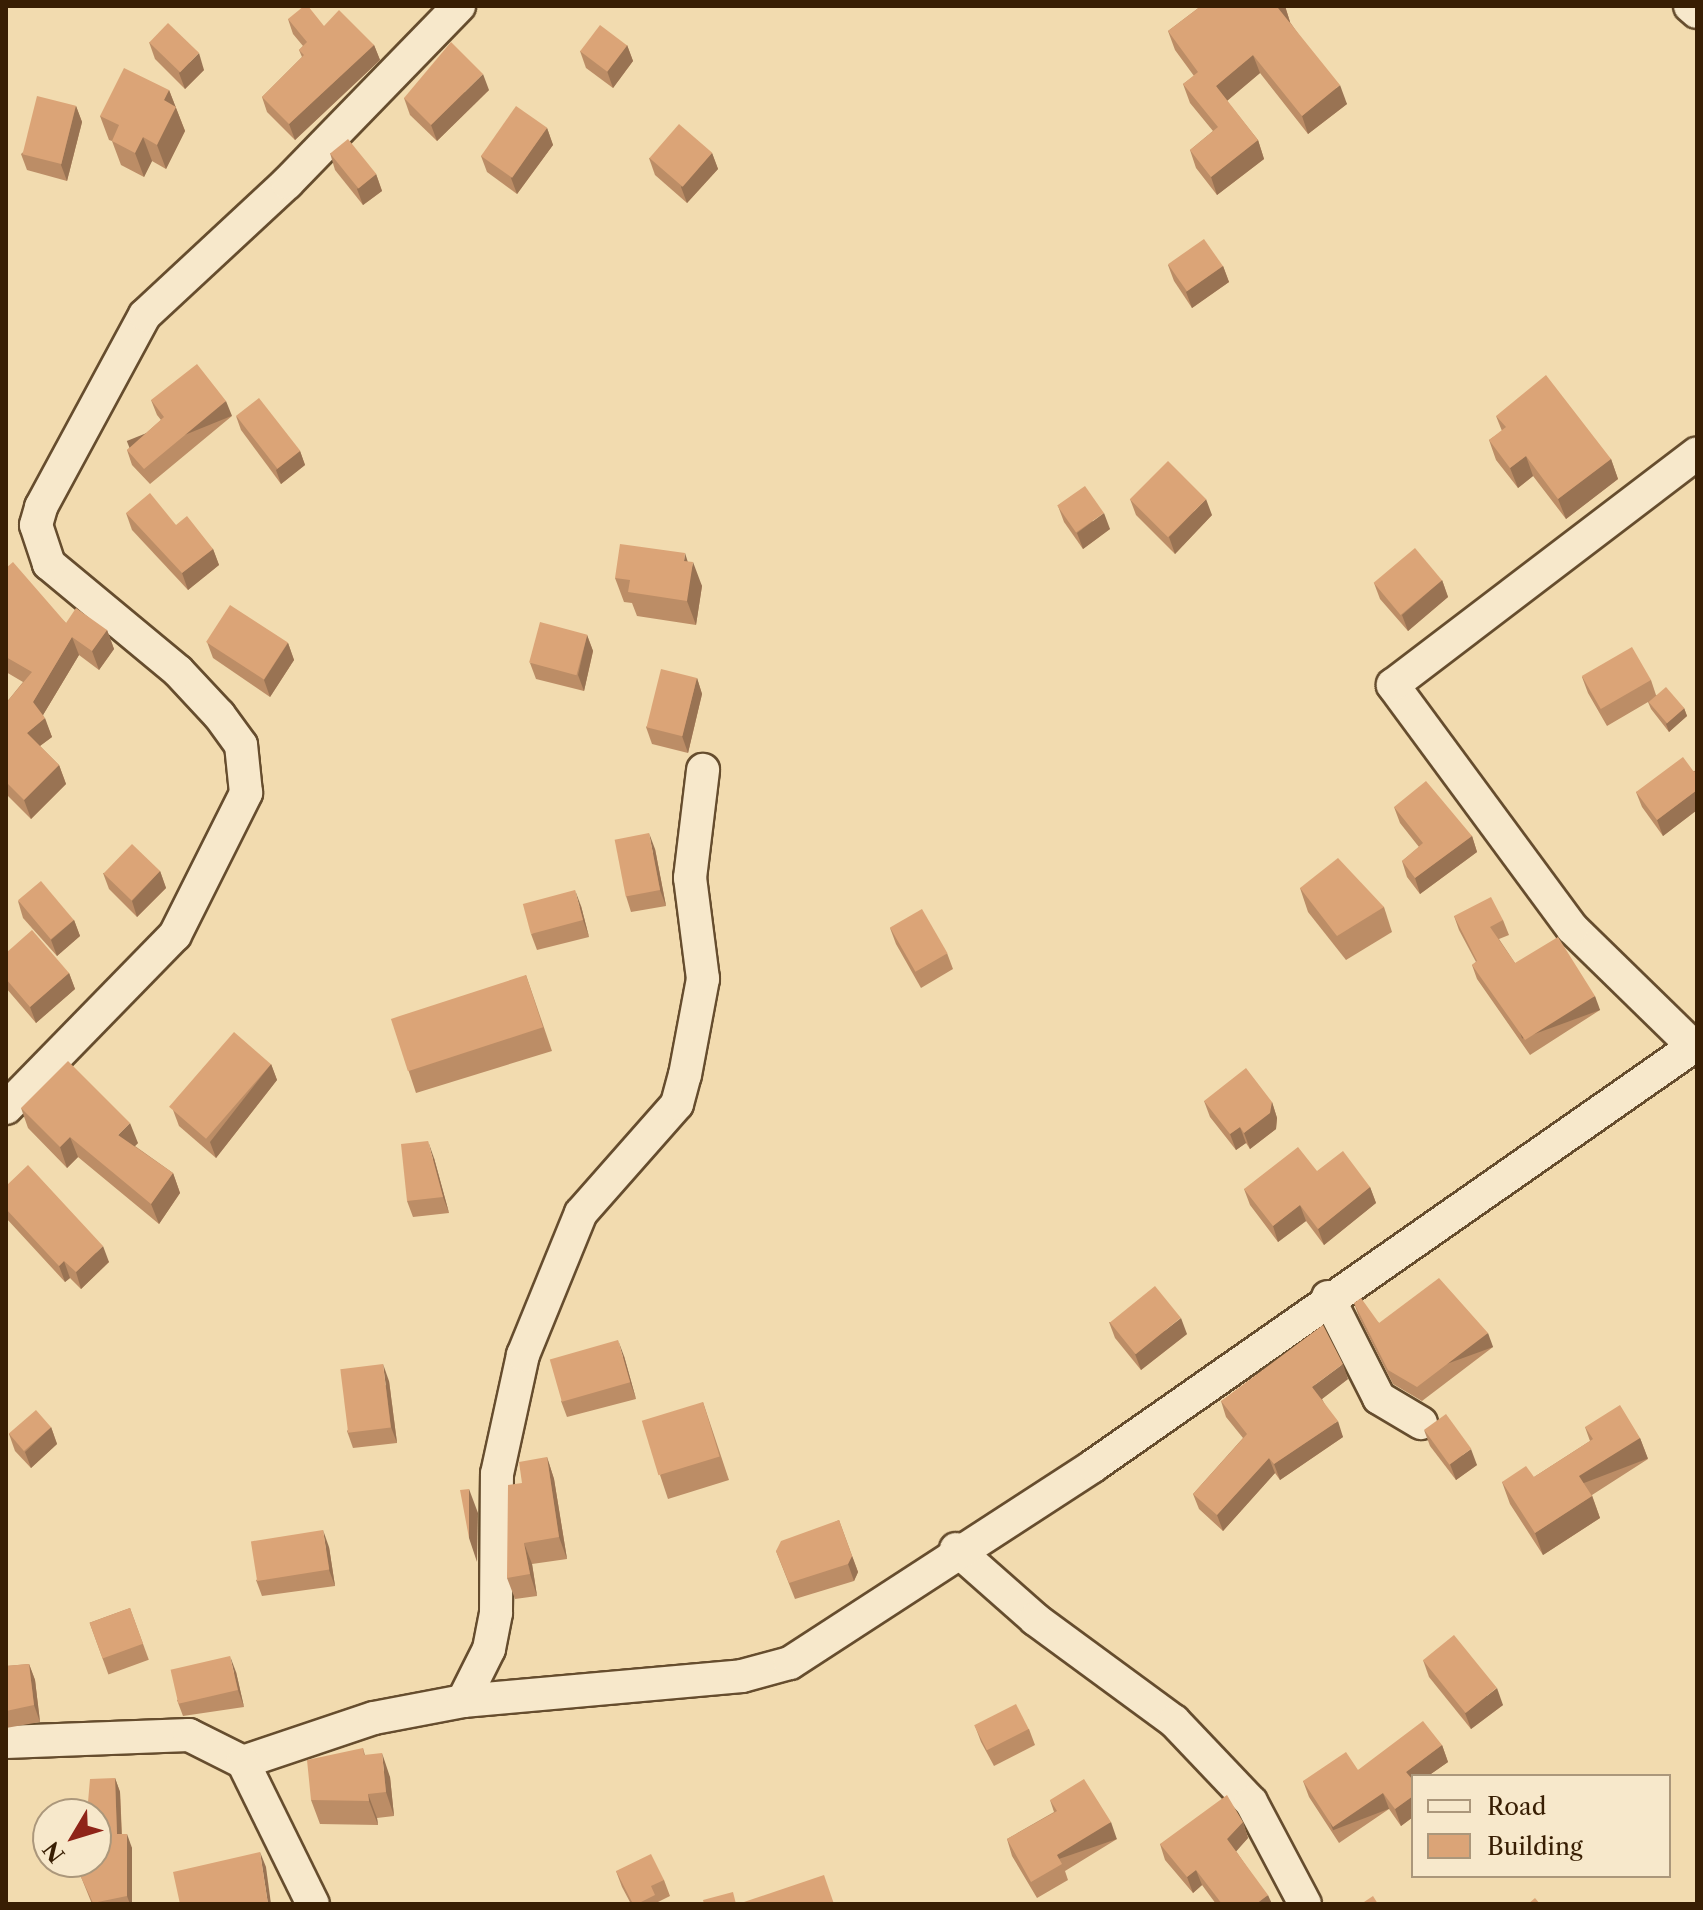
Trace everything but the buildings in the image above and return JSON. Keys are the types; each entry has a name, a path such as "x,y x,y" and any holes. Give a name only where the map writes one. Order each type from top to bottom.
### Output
{"street":[{"path":"6,1108 175,935 246,793 241,745 219,715 178,671 49,564 36,525 41,507 145,315 459,6"},
{"path":"1690,6 1697,12"},
{"path":"243,1762 374,1718 463,1701 742,1676 790,1663 956,1549 1093,1466 1328,1297 1544,1158 1695,1046 1572,928 1393,685 1697,453"},
{"path":"463,1701 489,1649 496,1613 497,1474 523,1355 581,1213 677,1104 685,1075 703,979 690,878 703,770"},
{"path":"1328,1297 1379,1398 1421,1423"},
{"path":"956,1549 1035,1619 1174,1721 1251,1802 1305,1904"},
{"path":"6,1742 189,1735 243,1762 313,1904"}]}
